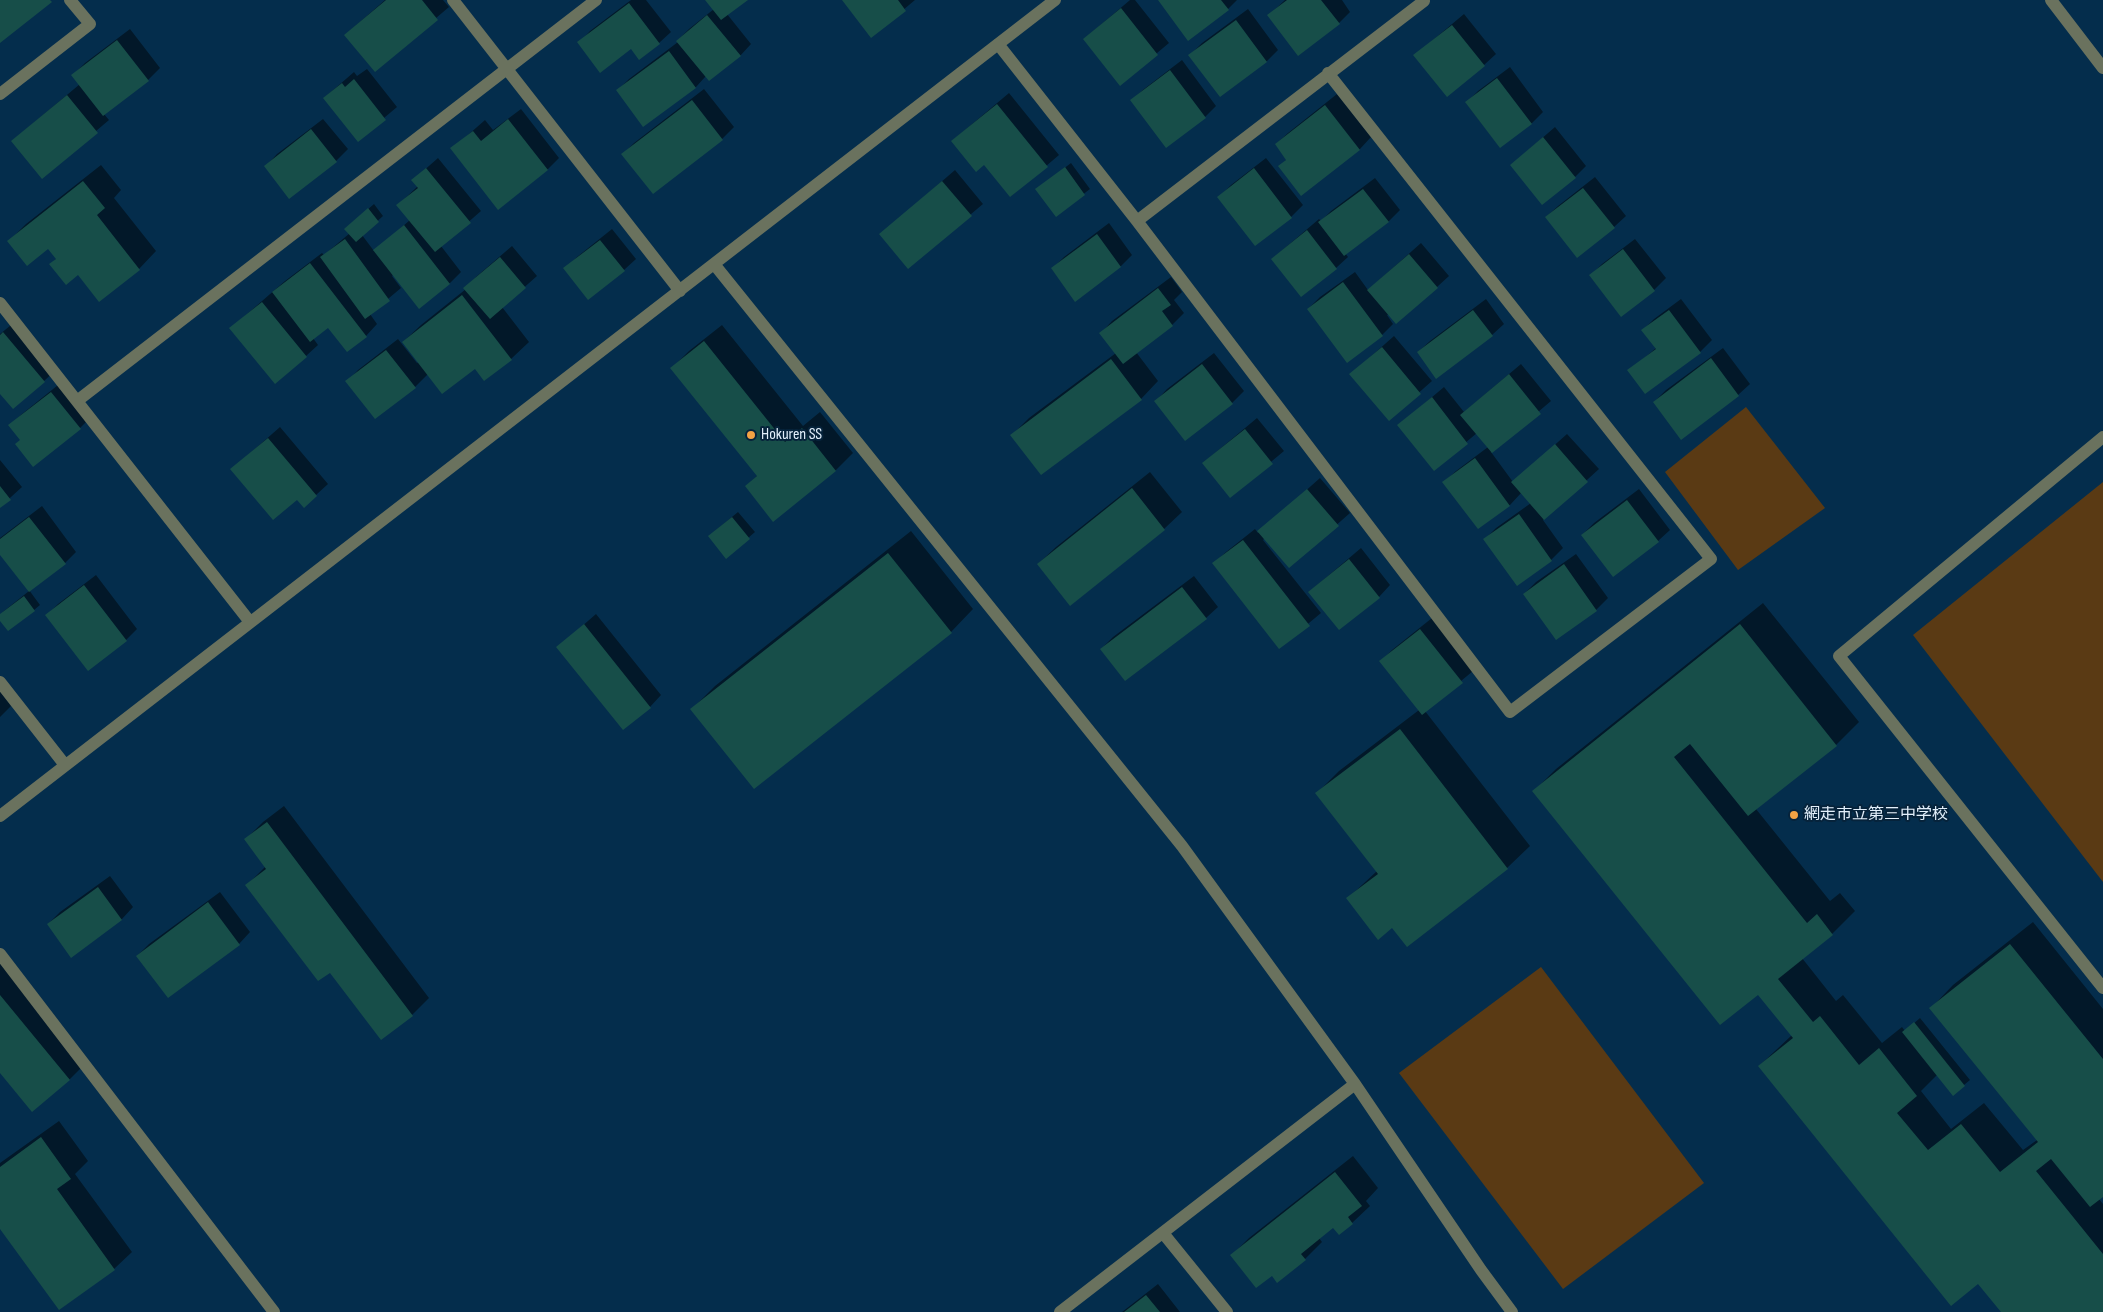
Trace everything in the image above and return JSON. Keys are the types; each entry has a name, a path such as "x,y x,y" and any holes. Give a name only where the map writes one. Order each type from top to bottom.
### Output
{"street":[{"path":"0,94 90,24 70,0"},
{"path":"453,0 680,291"},
{"path":"77,401 596,0"},
{"path":"0,816 1056,0"},
{"path":"2051,0 2103,68"},
{"path":"1137,221 1424,1"},
{"path":"998,44 1137,221 1510,712 1711,559 1328,73"},
{"path":"714,264 1182,846 1355,1084 1481,1270 1512,1312"},
{"path":"0,303 250,622"},
{"path":"2103,437 1839,656 2103,988"},
{"path":"0,682 65,765"},
{"path":"0,954 274,1312"},
{"path":"1060,1312 1355,1084"},
{"path":"1163,1232 1227,1312"}],"shaded area":[{"path":"1746,407 1825,508 1738,570 1665,472"},
{"path":"2103,482 2103,882 1913,635"},
{"path":"1541,967 1704,1183 1563,1289 1399,1073"}],"building":[{"path":"0,0 50,0 52,2 0,43"},
{"path":"386,0 422,0 438,20 375,72 344,35"},
{"path":"705,0 748,0 721,20"},
{"path":"842,0 898,0 906,11 871,38"},
{"path":"1158,0 1221,0 1229,10 1188,41"},
{"path":"1287,0 1321,0 1340,24 1298,56 1267,15"},
{"path":"629,3 660,44 639,60 631,49 600,73 577,42"},
{"path":"1121,8 1158,55 1120,86 1083,39"},
{"path":"707,15 741,56 709,81 676,41"},
{"path":"1236,20 1267,62 1220,97 1188,55"},
{"path":"1452,25 1485,66 1447,97 1413,55"},
{"path":"117,40 149,81 103,116 71,75"},
{"path":"669,51 696,88 643,127 616,90"},
{"path":"1170,70 1206,118 1166,148 1130,100"},
{"path":"1497,78 1532,124 1500,148 1465,102"},
{"path":"354,79 386,120 358,142 323,98 342,83 345,87"},
{"path":"67,95 98,133 42,179 11,141"},
{"path":"692,100 723,140 653,194 621,154"},
{"path":"997,104 1048,167 1010,197 984,165 976,172 951,141"},
{"path":"1325,105 1360,150 1301,196 1278,166 1286,160 1275,144"},
{"path":"508,119 548,170 498,210 450,148 473,131 481,141"},
{"path":"311,129 337,162 289,199 264,166"},
{"path":"1543,137 1576,178 1542,205 1510,165"},
{"path":"1065,167 1085,195 1056,217 1035,189"},
{"path":"426,168 471,223 435,252 396,205 418,188 411,180"},
{"path":"1254,168 1292,218 1255,246 1217,197"},
{"path":"83,181 105,208 97,215 140,270 99,302 78,275 66,285 49,264 56,259 48,249 27,266 7,241"},
{"path":"942,181 972,216 908,269 879,234"},
{"path":"1583,188 1615,228 1577,258 1545,217"},
{"path":"1363,189 1389,222 1344,256 1318,222"},
{"path":"368,208 379,222 356,242 344,229"},
{"path":"404,225 450,284 419,309 373,250"},
{"path":"1307,230 1337,269 1301,297 1271,259"},
{"path":"1097,234 1121,267 1075,302 1051,268"},
{"path":"345,239 390,301 365,319 320,257"},
{"path":"600,240 625,271 588,300 563,268"},
{"path":"1623,249 1655,291 1621,317 1589,275"},
{"path":"1409,254 1438,288 1396,324 1367,290"},
{"path":"500,257 526,288 490,319 463,288"},
{"path":"310,263 367,337 347,352 328,328 310,342 272,292"},
{"path":"1343,282 1383,336 1347,363 1307,309"},
{"path":"1158,288 1171,305 1162,311 1173,326 1123,364 1099,333"},
{"path":"462,295 512,360 484,381 475,369 442,394 402,342"},
{"path":"262,302 307,357 275,384 229,328"},
{"path":"1473,310 1493,336 1436,379 1417,352"},
{"path":"1669,310 1701,353 1645,394 1627,370 1656,349 1641,330"},
{"path":"3,332 45,382 13,409 0,394 0,335"},
{"name":"Hokuren SS","path":"704,341 785,442 802,428 836,471 773,522 745,486 757,476 670,368"},
{"path":"1382,347 1421,394 1389,421 1349,374"},
{"path":"386,350 416,388 375,419 345,381"},
{"path":"1711,358 1739,396 1681,440 1653,402"},
{"path":"1111,359 1142,400 1041,475 1010,435"},
{"path":"1202,364 1233,404 1185,441 1154,401"},
{"path":"1509,374 1541,414 1492,453 1460,415"},
{"path":"51,392 81,429 33,467 15,444 20,440 8,425"},
{"path":"1432,397 1468,444 1434,471 1397,425"},
{"path":"1245,429 1273,464 1230,498 1202,463"},
{"path":"268,438 317,496 304,508 297,500 273,520 230,469"},
{"path":"1555,444 1588,482 1544,520 1511,482"},
{"path":"1475,458 1510,506 1478,529 1442,482"},
{"path":"0,486 11,500 0,508"},
{"path":"1132,488 1165,530 1070,606 1037,564"},
{"path":"1307,489 1339,526 1289,568 1257,531"},
{"path":"1627,500 1659,542 1613,577 1581,535"},
{"path":"1519,514 1552,561 1517,586 1483,539"},
{"path":"29,517 66,564 29,592 0,555 0,539"},
{"path":"732,517 750,539 726,559 708,536"},
{"path":"1243,540 1310,626 1279,649 1212,563"},
{"path":"888,553 952,633 754,789 690,709"},
{"path":"1349,559 1380,598 1339,630 1308,592"},
{"path":"1564,564 1597,611 1556,640 1523,594"},
{"path":"84,585 127,641 88,671 45,615"},
{"path":"1182,587 1207,619 1125,681 1100,649"},
{"path":"24,596 35,611 8,631 0,621 0,614"},
{"path":"584,624 651,708 623,730 556,647"},
{"path":"1740,624 1837,746 1748,816 1690,744 1674,757 1807,923 1817,914 1833,935 1778,979 1813,1022 1820,1016 1859,1065 1879,1048 1917,1096 1897,1113 1928,1150 1961,1124 2000,1172 2038,1142 1929,1008 2010,944 2103,1059 2103,1197 2090,1207 2051,1159 2036,1171 2103,1254 2103,1312 2001,1312 1978,1284 1951,1306 1758,1066 1793,1038 1758,995 1720,1025 1532,791"},
{"path":"1420,629 1463,683 1422,715 1379,661"},
{"path":"1400,729 1508,869 1407,947 1392,928 1378,940 1346,898 1378,874 1315,793"},
{"path":"267,822 413,1016 381,1040 330,973 318,981 245,885 266,869 244,839"},
{"path":"98,887 122,920 71,958 47,924"},
{"path":"208,902 240,945 168,998 136,956"},
{"path":"0,995 70,1080 32,1112 0,1073"},
{"path":"1914,1022 1965,1086 1953,1096 1902,1032"},
{"path":"41,1137 71,1179 57,1189 115,1270 59,1310 0,1229 0,1167"},
{"path":"1335,1172 1362,1206 1348,1217 1353,1224 1339,1235 1333,1228 1301,1254 1306,1260 1277,1283 1272,1276 1256,1288 1230,1255"},
{"path":"1146,1295 1160,1312 1124,1312"}],"place":[{"name":"Hokuren SS","path":"751,435"},
{"name":"網走市立第三中学校","path":"1794,815"}]}
